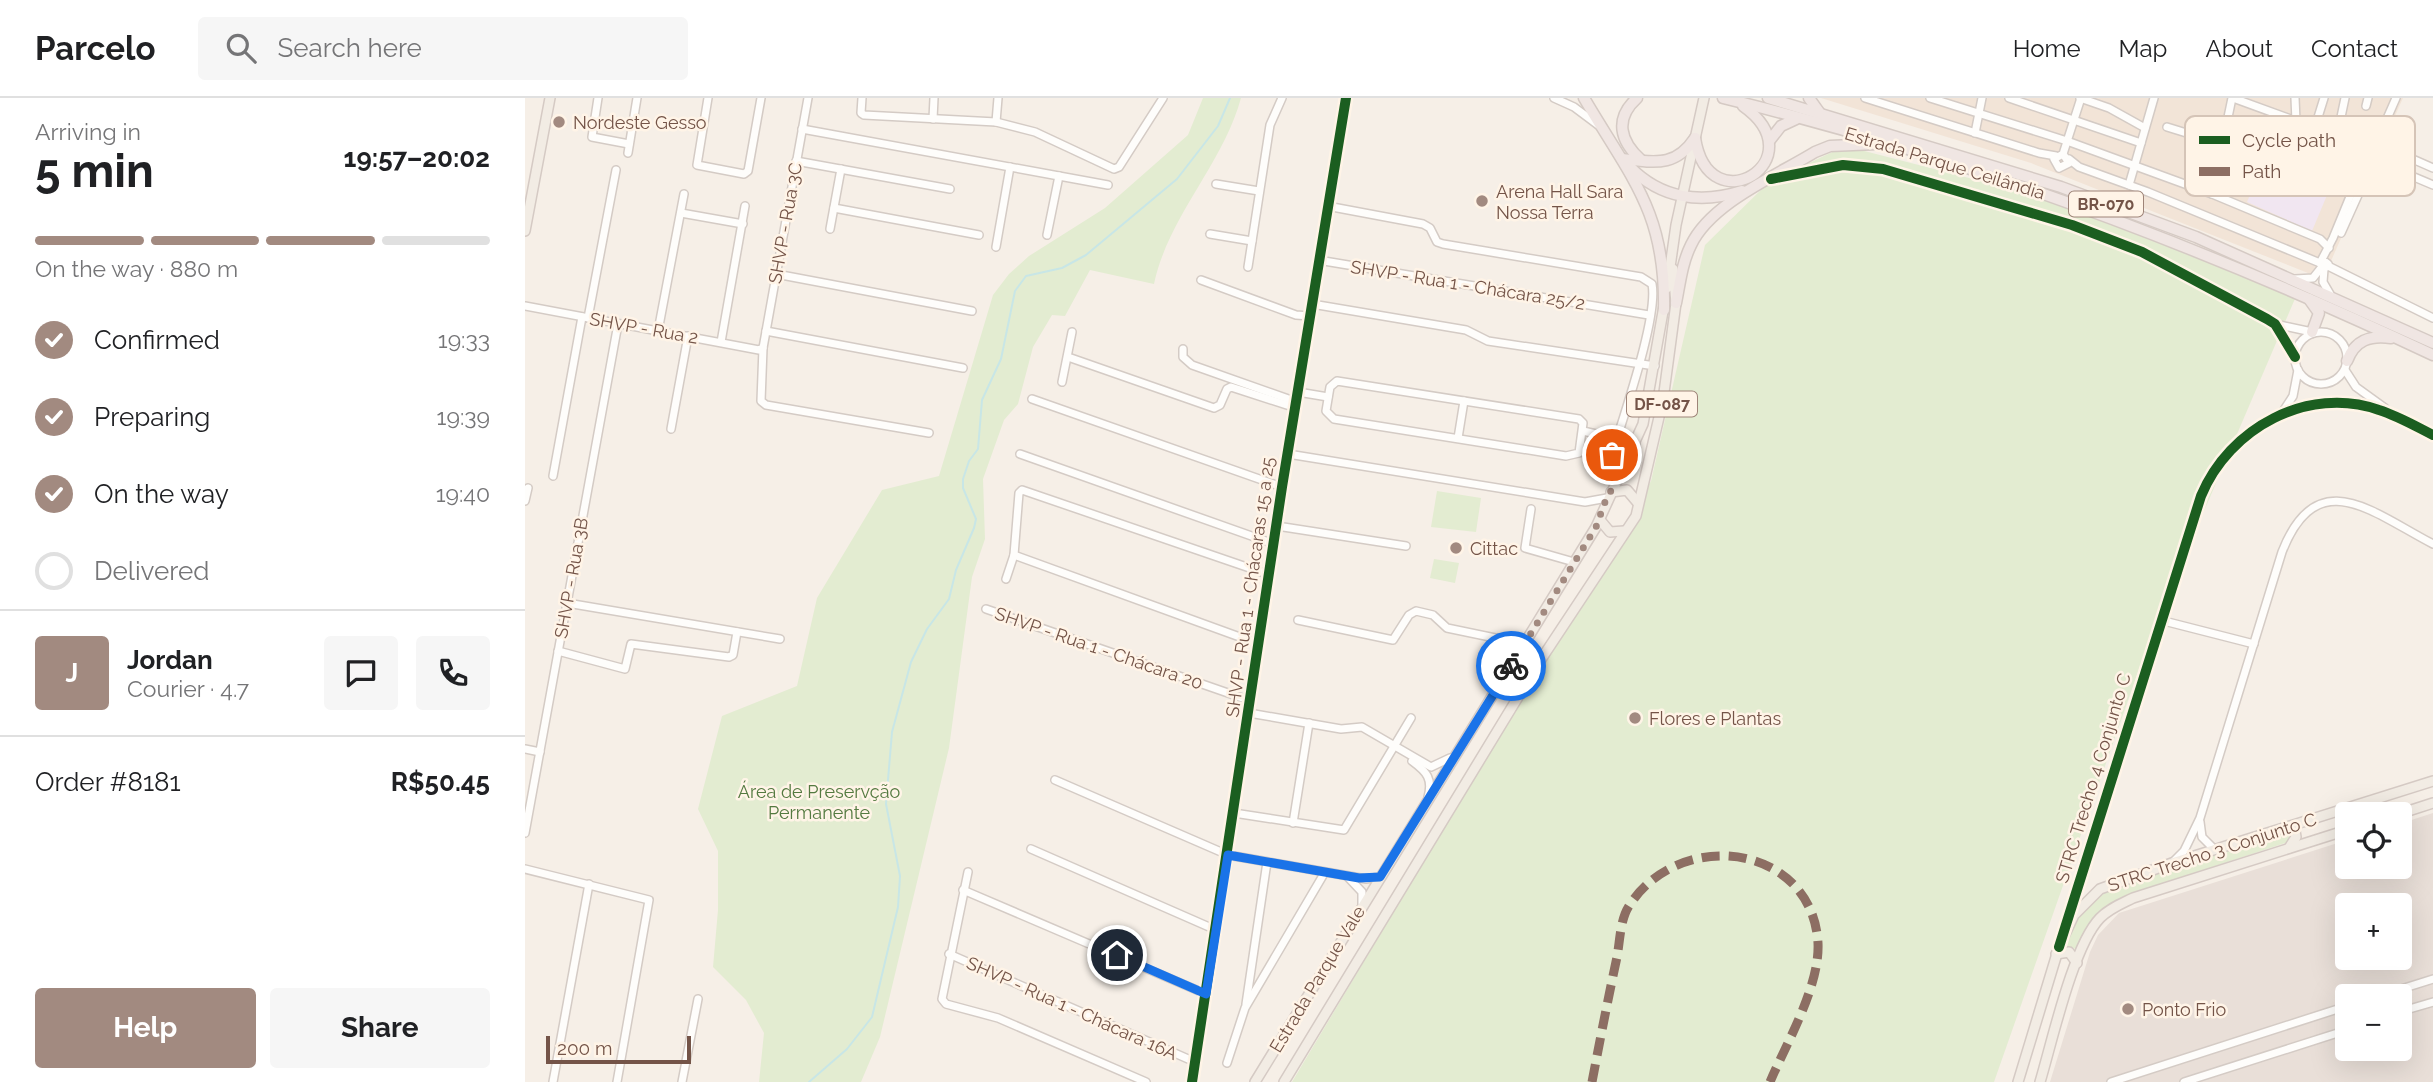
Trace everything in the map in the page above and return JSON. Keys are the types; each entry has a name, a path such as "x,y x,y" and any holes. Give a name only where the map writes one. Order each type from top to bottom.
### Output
{"highway":[{"path":"1584,98 1622,159 1655,224 1662,252 1664,310"},
{"path":"1637,98 1625,112 1621,127 1626,144 1641,160"},
{"name":"Estrada Parque Ceilândia","path":"1723,98 1890,144 2047,194 2195,249 2307,295 2433,355"},
{"name":"Estrada Parque Ceilândia","path":"1768,98 2061,187 2196,237 2330,294 2433,343"},
{"path":"1809,98 1819,112"},
{"path":"1737,102 1759,118 1770,140"},
{"path":"1695,138 1697,153 1708,171 1733,182 1749,178 1761,170 1768,156 1770,140 1781,126 1797,119"},
{"path":"1622,159 1666,162 1677,158 1695,138"},
{"path":"1676,303 1685,259 1704,226 1730,203 1830,146 1890,144"},
{"path":"1622,159 1651,184 1682,197 1728,196 1772,179"},
{"path":"2307,295 2319,313 2312,332"},
{"path":"2346,365 2355,346 2364,339 2375,337 2401,340"}],"main road":[{"path":"525,232 550,98"},
{"name":"DF-087","path":"1600,519 1609,495 1636,443 1646,411 1672,249 1705,98"},
{"name":"DF-087","path":"1623,531 1636,516 1663,400 1676,303 1672,249"},
{"path":"1609,495 1627,490 1638,503"},
{"path":"1600,519 1610,532 1623,531"},
{"name":"Estrada Parque Vale","path":"1255,1082 1600,519"},
{"name":"Estrada Parque Vale","path":"1284,1082 1540,661 1623,531"},
{"name":"STRC Trecho 3 Conjunto C","path":"2364,802 2433,781"},
{"path":"2412,810 2433,803"},
{"name":"STRC Trecho 3 Conjunto C","path":"2018,1082 2058,950 2074,915 2100,889 2335,811"},
{"path":"2313,841 2309,828 2312,823 2335,812"},
{"path":"2288,827 2294,830 2296,837 2288,849"},
{"name":"STRC Trecho 3 Conjunto C","path":"2042,1080 2077,963 2090,931 2111,908 2133,898 2335,834"},
{"path":"2058,950 2069,952 2077,963"}],"street":[{"path":"598,98 593,138 628,148 637,98"},
{"path":"708,98 697,165 744,174 748,171 761,98"},
{"name":"SHVP - Rua 3C","path":"808,98 766,331 761,398 763,403 929,433"},
{"path":"862,98 861,113 864,115 996,122 1035,132 1114,169 1119,167 1163,98"},
{"path":"933,119 934,98"},
{"path":"996,122 998,98"},
{"path":"1248,267 1270,125 1282,98"},
{"name":"SHVP - Rua 1 - Chácaras 15 a 25","path":"1192,1082 1282,487 1345,98"},
{"path":"1554,98 1584,113 1606,133"},
{"path":"1865,98 2062,160 2129,185 2324,265 2433,318"},
{"path":"1930,98 2067,141 2185,184"},
{"path":"1975,133 1982,98"},
{"path":"2009,98 2141,143"},
{"path":"2062,160 2081,98 2109,108 2145,128"},
{"path":"2129,185 2154,98"},
{"path":"2229,116 2233,98 2283,116"},
{"path":"2262,108 2263,98"},
{"path":"2295,98 2296,116"},
{"path":"2318,116 2323,98"},
{"path":"2342,116 2346,98"},
{"path":"2388,116 2396,98"},
{"path":"2167,127 2185,133"},
{"path":"802,129 1108,185"},
{"path":"796,161 950,189"},
{"path":"2415,161 2433,168"},
{"path":"1772,179 1843,165 1883,169 2072,225 2142,252 2276,324 2336,337 2344,346 2346,365 2361,392 2400,418 2433,435"},
{"path":"996,247 1010,167"},
{"path":"830,229 841,169"},
{"path":"553,476 616,170"},
{"path":"1047,235 1059,176"},
{"path":"2415,177 2433,185"},
{"path":"1216,184 1259,191"},
{"path":"658,331 684,194"},
{"path":"2217,196 2320,239 2329,248"},
{"path":"2330,294 2323,282 2324,265 2333,238 2353,196"},
{"path":"2294,279 2312,278 2324,265 2355,196"},
{"path":"1327,205 1423,224 1430,228 1437,242 1443,244 1641,277 1653,288 1638,365 1607,471"},
{"path":"720,342 745,206"},
{"path":"834,208 979,234"},
{"path":"681,213 743,224"},
{"path":"1210,234 1252,241"},
{"path":"2320,239 2333,238"},
{"name":"SHVP - Rua 1 - Chácara 25/2","path":"1318,260 1650,314"},
{"path":"776,274 972,311"},
{"path":"1202,280 1296,314 1310,316"},
{"path":"1312,304 1466,330 1487,341 1652,369"},
{"name":"SHVP - Rua 2","path":"525,306 764,348"},
{"name":"SHVP - Rua 3B","path":"525,833 618,324"},
{"path":"2276,324 2295,357 2298,370 2293,396 2281,414"},
{"path":"766,331 963,368"},
{"path":"1062,382 1072,332"},
{"path":"2295,357 2299,345 2312,332"},
{"path":"671,429 688,336"},
{"path":"1183,349 1183,357 1192,365 1296,405"},
{"path":"1067,357 1214,408 1220,405 1227,389 1231,387 1296,405"},
{"path":"2298,370 2307,380 2320,384 2333,381 2346,365"},
{"path":"1337,381 1464,401 1582,421 1579,453 1571,457 1330,418 1325,411 1331,385 1337,381"},
{"path":"1298,392 1328,397"},
{"path":"1032,399 1282,487"},
{"path":"1458,438 1464,401"},
{"name":"STRC Trecho 4 Conjunto C","path":"2058,950 2160,620 2207,481 2229,450 2245,435 2281,414 2306,405 2352,404 2377,409 2400,418"},
{"path":"1583,430 1636,443"},
{"path":"1020,454 1274,544"},
{"path":"1288,454 1585,502 1609,495"},
{"path":"525,501 528,488"},
{"path":"1006,579 1014,555 1019,493 1022,490 1270,575"},
{"path":"2172,863 2190,842 2200,818 2290,532 2298,518 2310,508 2341,500 2357,504 2433,544"},
{"path":"1585,502 1600,519"},
{"path":"1531,509 1525,548 1574,562"},
{"path":"1277,526 1406,546"},
{"path":"1014,555 1259,644"},
{"path":"567,603 780,639"},
{"name":"SHVP - Rua 1 - Chácara 20","path":"986,609 1251,701"},
{"path":"1298,620 1389,641 1396,638 1409,615 1416,611 1433,615 1447,628 1524,644"},
{"path":"2160,620 2254,644"},
{"path":"623,680 631,644 729,657 733,655 737,632"},
{"path":"558,651 625,669"},
{"path":"1249,713 1342,729 1362,727 1429,770 1431,785 1427,800"},
{"path":"1234,813 1344,830 1411,718"},
{"path":"1293,823 1309,723"},
{"path":"525,749 540,752"},
{"path":"1429,770 1445,763 1455,754"},
{"path":"1055,780 1228,855 1366,879 1380,877"},
{"path":"2200,818 2202,837 2215,850"},
{"path":"1031,849 1216,930"},
{"path":"1227,1063 1245,1008 1267,862"},
{"path":"525,869 650,902 617,1082"},
{"path":"968,872 941,994 946,1004 1001,1020 1146,1082"},
{"path":"1245,1008 1325,872"},
{"path":"1346,876 1359,888 1362,904"},
{"path":"1359,888 1366,879"},
{"path":"553,1082 589,884"},
{"path":"963,890 1206,994"},
{"name":"SHVP - Rua 1 - Chácara 16A","path":"949,954 1195,1062"},
{"path":"2412,986 2433,979"},
{"path":"682,1082 698,999"},
{"path":"2412,1007 2433,1002"},
{"path":"2111,1082 2335,1010"},
{"path":"2184,1082 2335,1034"}],"shaded area":[{"path":"1821,98 2403,98 2395,116 2185,116 2185,196 2360,196 2323,279 2031,163"},
{"path":"2250,196 2327,196 2312,231 2247,202"},
{"path":"2433,813 2433,1082 2050,1082 2090,952 2098,935 2119,913 2335,844 2335,879 2412,879 2412,820"}],"green space":[{"name":"Área de Preservção Permanente","path":"1203,98 1241,98 1222,145 1171,236 1154,284 1090,270 1065,316 1052,315 1033,347 1018,404 1004,420 983,479 985,539 972,577 949,748 880,1037 861,1082 759,1082 764,1033 746,1000 713,967 718,910 718,851 698,809 722,716 797,686 817,598 882,490 939,476 993,295 1009,274 1029,256 1105,208 1188,135"},
{"path":"1845,146 2082,207 2300,287 2151,635 1994,1082 1292,1082 1651,481 1705,245 1769,182"},
{"path":"1437,491 1481,498 1476,532 1431,527"},
{"path":"1434,559 1459,563 1455,583 1430,578"},
{"path":"2288,830 2291,832 2291,841 2131,894 2099,917 2078,950 2065,945 2077,917 2098,895 2125,881"}],"waterway":[{"path":"809,1082 847,1049 872,1017 898,907 900,876 886,804 892,732 911,662 927,629 949,599 956,570 974,528 976,519 963,488 963,479 969,461 978,449 982,400 1001,359 1015,291 1026,276 1062,268 1086,255 1177,179 1218,126 1230,98"}],"marked path":[{"path":"1592,1082 1622,924 1629,906 1651,881 1679,864 1709,857 1740,857 1769,867 1793,884 1810,909 1818,943 1814,977 1801,1014 1770,1082"}],"cycle path":[{"path":"1192,1082 1282,487 1346,98"},
{"path":"1771,179 1843,165 1883,169 2072,225 2142,252 2267,319 2275,324 2295,357"},
{"path":"2059,947 2201,496 2214,472 2231,450 2251,432 2274,418 2299,408 2325,403 2352,404 2379,410 2433,435"}],"way so far":[{"path":"1511,666 1600,520 1605,502 1636,443 1616,439 1612,455"}],"place":[{"name":"Nordeste Gesso","path":"559,122"},
{"name":"Arena Hall Sara Nossa Terra","path":"1482,201"},
{"name":"Cittac","path":"1456,548"},
{"name":"Flores e Plantas","path":"1635,718"},
{"name":"Ponto Frio","path":"2128,1009"}],"route":[{"path":"1117,955 1206,994 1228,855 1359,878 1380,877 1511,666"}]}
